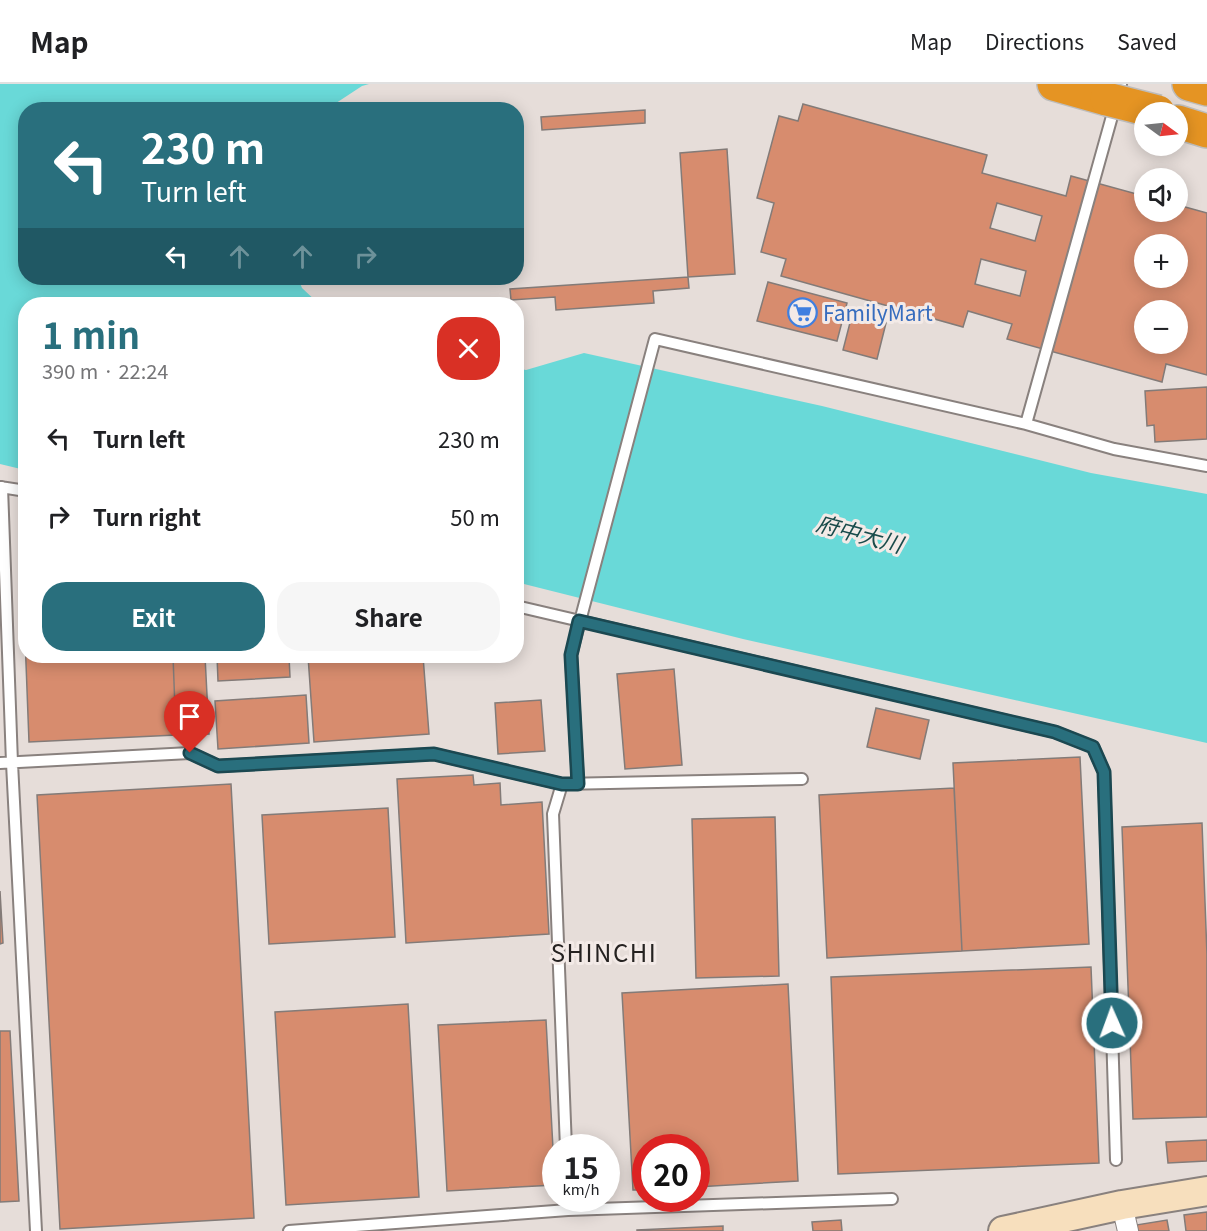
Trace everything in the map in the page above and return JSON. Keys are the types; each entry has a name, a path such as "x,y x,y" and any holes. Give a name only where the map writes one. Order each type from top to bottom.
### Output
{"highway":[{"path":"1054,84 1114,91 1137,102"},
{"path":"1189,84 1207,89"},
{"path":"1114,91 1134,103"},
{"path":"1188,122 1207,126"},
{"path":"1188,124 1207,131"}],"main road":[{"path":"1003,1231 1125,1218 1207,1191"}],"lane":[{"path":"1026,424 1114,91"},
{"path":"578,784 571,655 655,339 1026,424 1114,449 1207,466"},
{"path":"18,490 1,487 12,763 36,1231"},
{"path":"524,608 1055,732 1093,747 1104,772 1116,1160"},
{"path":"0,763 190,753 218,766 434,754 562,784 802,779"},
{"path":"562,784 553,814 565,1134"},
{"path":"620,1203 892,1199"},
{"path":"289,1231 542,1207"}],"water":[{"path":"0,84 369,84 338,102 18,102 18,285 301,285 312,297 18,297 18,468 0,464"},
{"name":"府中大川","path":"584,353 822,406 1091,473 1207,494 1207,743 743,639 524,584 524,370"}],"building":[{"path":"803,104 987,155 982,173 1066,196 1071,176 1134,193 1134,222 1188,222 1188,208 1207,213 1207,375 1166,364 1162,382 1007,339 1012,324 968,311 963,327 781,276 786,259 761,252 774,203 757,198 779,116 798,121","holes":["997,203 1042,216 1035,241 990,228","981,259 1026,271 1020,296 975,284"]},
{"path":"645,110 645,123 542,130 541,117"},
{"path":"727,149 735,274 688,277 680,153"},
{"path":"688,277 689,288 653,291 654,303 556,310 555,297 524,299 524,297 511,297 510,289"},
{"name":"FamilyMart","path":"768,282 847,303 837,341 757,321"},
{"path":"852,315 886,323 877,359 843,350"},
{"path":"1207,387 1207,439 1155,442 1154,425 1147,426 1145,391"},
{"path":"26,663 173,663 176,735 29,742"},
{"path":"173,663 205,663 209,734 176,735"},
{"path":"217,663 289,663 290,677 218,681"},
{"path":"308,663 424,663 429,734 314,742"},
{"path":"674,669 682,765 625,769 617,674"},
{"path":"306,695 309,743 218,749 215,701"},
{"path":"541,700 545,751 498,754 495,703"},
{"path":"876,708 929,720 920,759 867,747"},
{"path":"1080,757 1089,944 962,951 953,763"},
{"path":"473,775 474,785 500,783 501,805 542,802 549,934 406,943 397,779"},
{"path":"231,784 254,1218 60,1229 37,795"},
{"path":"954,788 962,951 827,958 819,795"},
{"path":"388,808 395,937 269,944 262,815"},
{"path":"775,817 779,976 696,978 692,819"},
{"path":"1202,823 1207,955 1207,1117 1133,1119 1122,827"},
{"path":"0,891 3,943 0,944"},
{"path":"1091,967 1099,1163 838,1174 831,977"},
{"path":"788,984 798,1181 710,1186 710,1134 632,1134 632,1172 622,993"},
{"path":"408,1004 419,1197 286,1205 275,1012"},
{"path":"546,1020 552,1134 542,1134 542,1186 447,1191 438,1025"},
{"path":"0,1031 10,1031 19,1201 0,1202"},
{"path":"1207,1140 1207,1161 1168,1163 1166,1142"},
{"path":"1207,1212 1207,1231 1186,1231 1184,1215"},
{"path":"841,1220 842,1231 813,1231 812,1222"},
{"path":"1167,1220 1169,1231 1137,1231 1136,1225"},
{"path":"723,1226 723,1231 637,1231 637,1230"}],"place":[{"name":"FamilyMart","path":"802,312"}],"district":[{"name":"SHINCHI","path":"604,951"}],"route":[{"path":"190,753 218,766 434,754 562,784 578,784 571,655 579,621 1055,732 1093,747 1104,772 1112,1023"}]}
